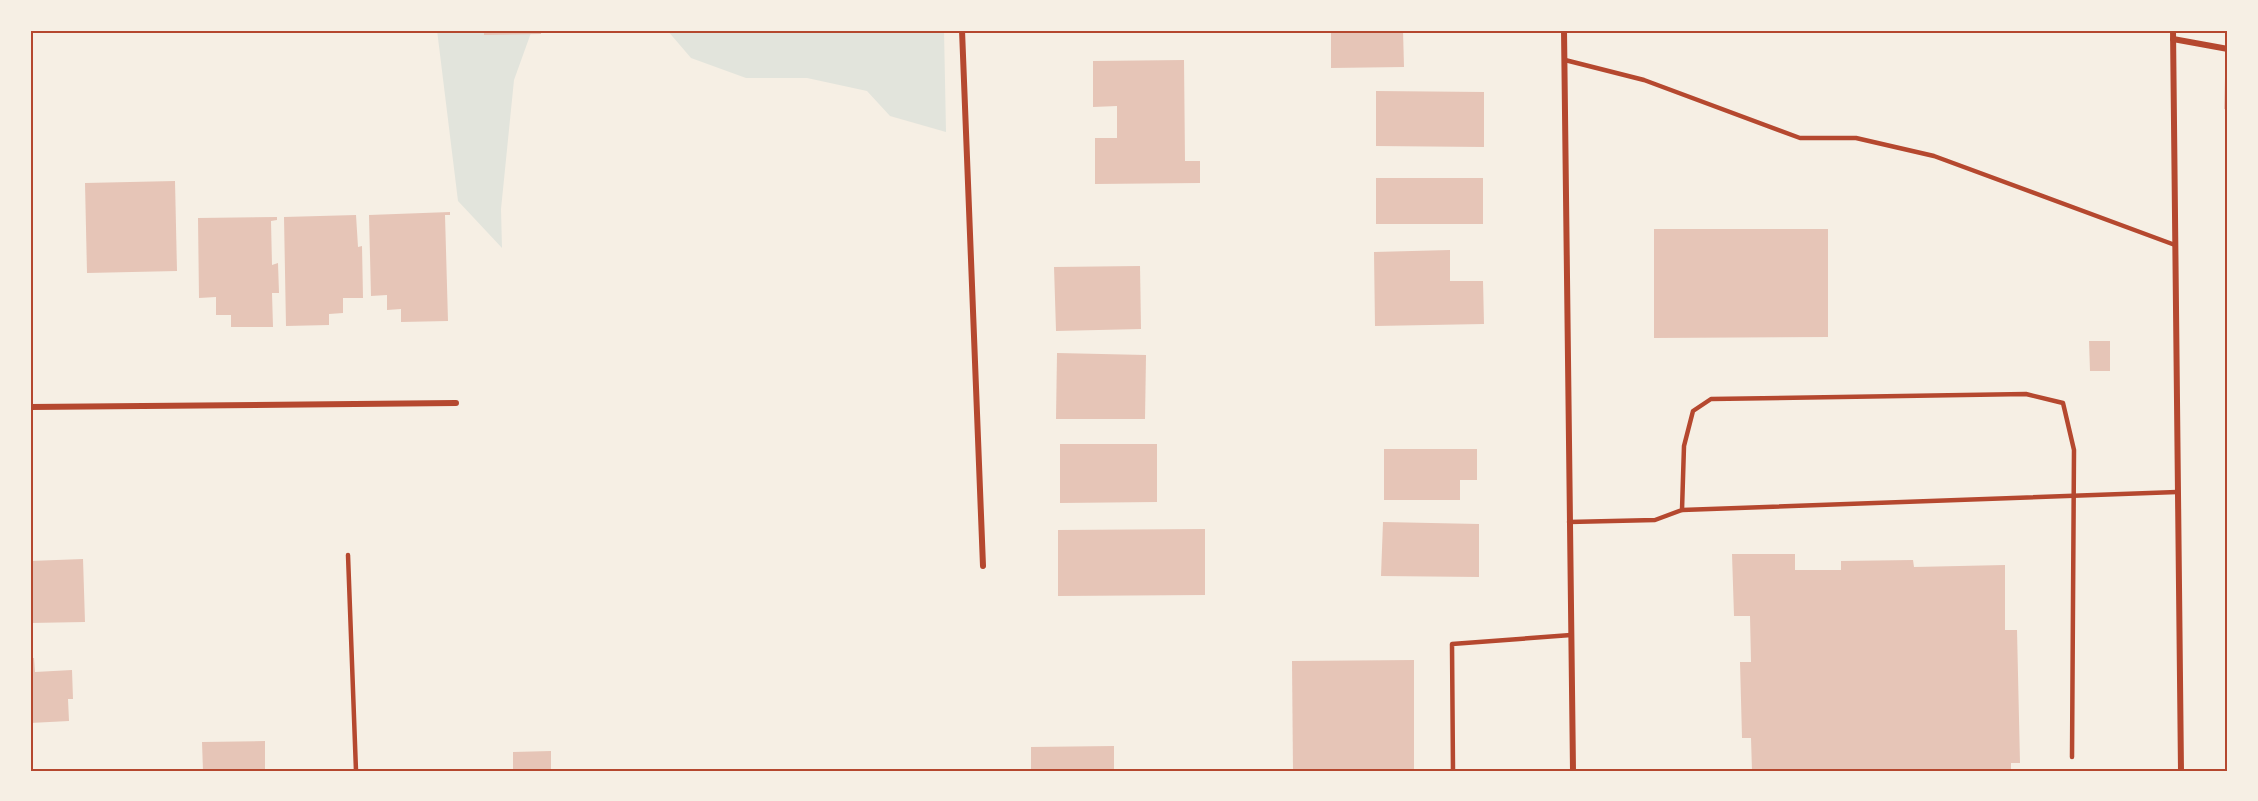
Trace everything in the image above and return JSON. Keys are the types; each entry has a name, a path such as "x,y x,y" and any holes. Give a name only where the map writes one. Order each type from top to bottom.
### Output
{"street":[{"path":"962,30 983,566"},
{"path":"1564,30 1574,771"},
{"path":"2173,30 2181,771"},
{"path":"2173,39 2228,49"},
{"path":"30,408 456,403"}],"lane":[{"path":"1565,60 1644,80 1800,138 1856,138 1934,156 2175,245"},
{"path":"1682,510 1684,446 1693,411 1711,399 2026,394 2063,403 2074,450 2072,757"},
{"path":"1569,522 1655,520 1682,510 2177,492"},
{"path":"348,555 356,771"},
{"path":"1453,771 1452,644 1571,635"}],"shaded area":[{"path":"437,30 532,30 514,80 501,209 502,248 458,201"},
{"path":"667,30 944,30 946,132 890,116 867,91 807,78 746,78 691,58"}],"building":[{"path":"30,30 100,30 100,33 30,33"},
{"path":"484,30 541,30 541,34 484,35"},
{"path":"1331,30 1403,30 1404,67 1331,68"},
{"path":"1184,60 1185,161 1200,161 1200,183 1095,184 1095,138 1117,138 1117,106 1093,107 1093,61"},
{"path":"2225,78 2228,78 2228,110 2224,109"},
{"path":"1376,91 1484,92 1484,147 1376,146"},
{"path":"1376,178 1483,178 1483,224 1376,224"},
{"path":"175,181 177,271 87,273 85,183"},
{"path":"450,212 450,215 445,215 448,321 401,322 401,309 387,310 387,295 371,296 369,215"},
{"path":"356,215 358,247 362,246 363,298 343,298 343,313 329,314 329,325 286,326 284,217"},
{"path":"277,217 277,220 271,221 272,265 278,263 279,293 272,293 273,327 231,327 231,315 216,315 216,297 199,298 198,218"},
{"path":"1654,229 1828,229 1828,337 1654,338"},
{"path":"1450,250 1450,281 1483,281 1484,324 1375,326 1374,252"},
{"path":"1140,266 1141,329 1056,331 1054,267"},
{"path":"2089,341 2110,341 2110,371 2090,371"},
{"path":"1057,353 1146,355 1145,419 1056,419"},
{"path":"1060,444 1157,444 1157,502 1060,503"},
{"path":"1384,449 1477,449 1477,480 1460,480 1460,500 1384,500"},
{"path":"1383,522 1479,524 1479,577 1381,576"},
{"path":"1205,529 1205,595 1058,596 1058,530"},
{"path":"1732,554 1795,554 1795,570 1841,570 1841,561 1913,560 1914,567 2005,565 2005,630 2017,630 2020,763 2011,763 2011,771 1752,771 1751,738 1742,738 1740,662 1751,662 1750,616 1734,616"},
{"path":"83,559 85,622 30,623 30,561"},
{"path":"30,658 34,658 35,672 72,670 73,699 68,699 69,721 30,723"},
{"path":"1414,660 1414,771 1293,771 1292,661"},
{"path":"265,741 265,771 203,771 202,742"},
{"path":"1114,746 1114,771 1031,771 1031,747"},
{"path":"551,751 551,771 513,771 513,752"}]}
